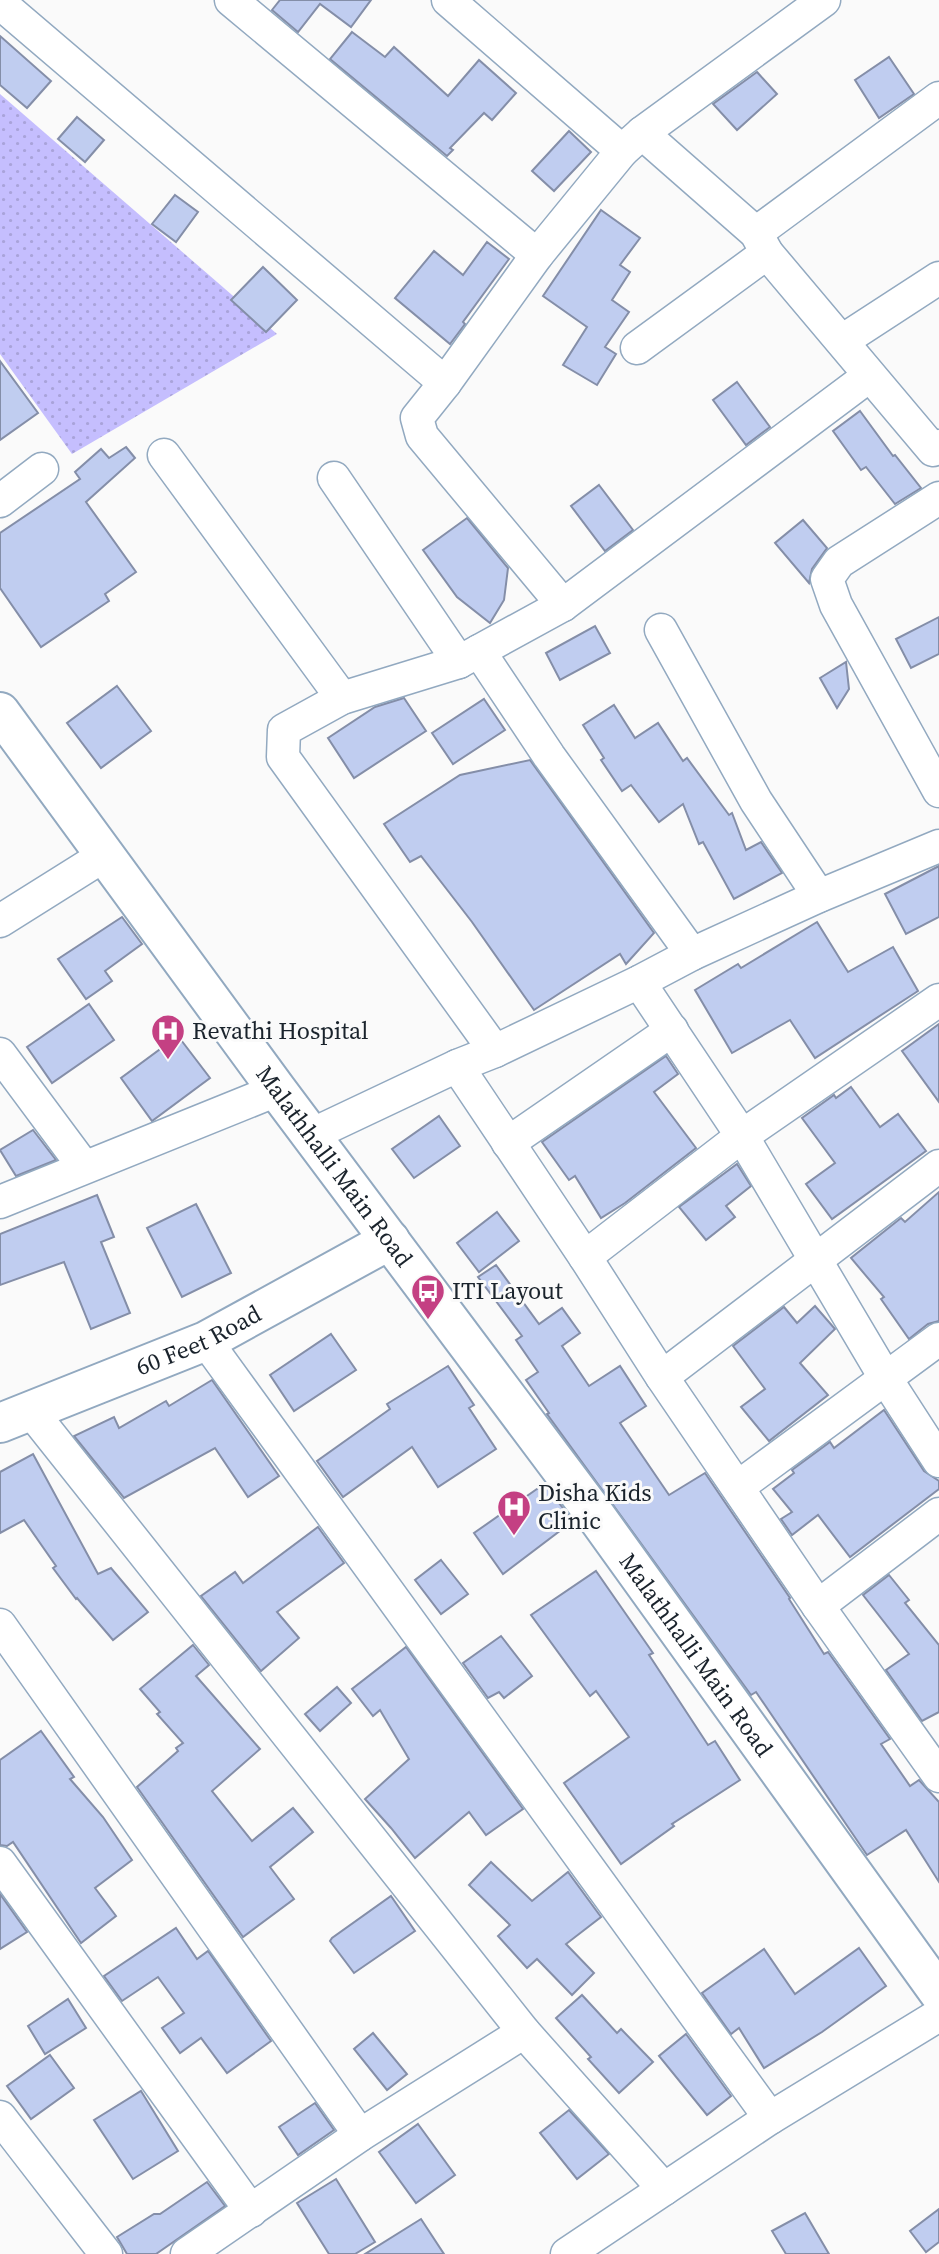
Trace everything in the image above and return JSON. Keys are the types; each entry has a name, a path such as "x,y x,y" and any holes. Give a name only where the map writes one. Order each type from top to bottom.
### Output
{"main road":[{"name":"Malathhalli Main Road","path":"0,712 277,1090 593,1512 939,1993"},
{"name":"60 Feet Road","path":"15,1417 206,1340 390,1240"}],"street":[{"path":"231,0 537,255"},
{"path":"448,0 762,243 869,376 937,452"},
{"path":"563,605 422,436 417,418 537,255 632,142 824,0"},
{"path":"4,14 444,383"},
{"path":"637,348 939,98"},
{"path":"842,341 939,278"},
{"path":"495,1051 283,757 284,730 342,698 469,657 563,605 869,376"},
{"path":"164,455 342,698"},
{"path":"0,501 42,468"},
{"path":"334,478 469,657 549,756 692,954"},
{"path":"939,498 839,562 827,579 836,605 939,790"},
{"path":"661,630 756,801 819,896"},
{"path":"311,1135 457,1066 495,1051 692,954 819,896 939,846"},
{"path":"0,921 105,855"},
{"path":"639,982 742,1136 886,1379 939,1461"},
{"path":"585,1257 742,1136 939,1000"},
{"path":"508,1143 672,1030"},
{"path":"0,1054 84,1167"},
{"path":"457,1066 662,1377 818,1606 939,1776"},
{"path":"0,1202 277,1090"},
{"path":"662,1377 939,1166"},
{"path":"738,1487 939,1339"},
{"path":"206,1340 770,2118"},
{"path":"15,1417 524,2032 664,2189"},
{"path":"818,1606 939,1514"},
{"path":"0,1625 359,2135"},
{"path":"0,1863 251,2211"},
{"path":"567,2254 770,2118 939,2015"},
{"path":"187,2254 359,2135 524,2032"},
{"path":"0,2116 106,2254"}],"shaded area":[{"path":"0,94 277,334 72,454 0,354"}],"building":[{"path":"280,0 371,0 351,27 320,4 298,32 272,10"},
{"path":"352,32 385,57 394,47 448,96 479,60 516,93 492,120 484,113 450,148 453,150 447,156 330,59"},
{"path":"0,36 51,81 27,108 0,85"},
{"path":"889,57 914,94 879,118 855,80"},
{"path":"757,72 777,94 737,130 713,104"},
{"path":"77,117 104,140 85,162 58,139"},
{"path":"569,131 591,152 554,191 532,171"},
{"path":"175,195 198,212 176,242 152,224"},
{"path":"601,210 640,238 620,265 630,272 612,300 629,312 605,347 616,354 597,385 563,365 587,327 543,296"},
{"path":"487,242 509,259 450,344 395,298 434,251 463,275"},
{"path":"263,267 297,300 266,332 231,300"},
{"path":"0,361 38,413 0,440"},
{"path":"737,382 770,427 746,445 713,400"},
{"path":"860,411 921,488 895,504 866,467 861,470 833,431"},
{"path":"126,447 135,458 86,502 136,572 105,594 109,601 41,647 0,588 0,533 80,479 75,472 101,449 109,458"},
{"path":"599,485 633,530 605,551 571,506"},
{"path":"467,518 508,568 504,600 490,623 457,597 423,550"},
{"path":"803,520 827,548 812,569 809,583 775,543"},
{"path":"939,617 939,654 911,668 896,639"},
{"path":"595,626 610,653 560,680 546,653"},
{"path":"846,662 849,689 837,708 820,678"},
{"path":"117,686 151,731 101,768 67,723"},
{"path":"404,698 426,731 354,778 328,738 375,707"},
{"path":"484,699 505,730 453,764 432,733"},
{"path":"614,705 635,738 658,723 683,761 687,758 729,815 732,813 746,850 761,842 782,873 734,899 703,842 699,844 683,804 659,822 631,785 622,791 601,760 604,758 583,725"},
{"path":"530,760 654,933 626,964 620,954 534,1010 421,856 410,862 384,824 460,775"},
{"path":"939,866 939,917 906,934 885,894"},
{"path":"122,917 142,944 105,971 112,981 86,999 58,959"},
{"path":"817,922 848,972 893,947 918,991 815,1058 790,1020 732,1053 695,990 738,964 741,968"},
{"path":"89,1004 114,1040 52,1083 27,1047"},
{"path":"939,1024 939,1102 902,1051"},
{"path":"178,1036 210,1078 152,1121 121,1078"},
{"path":"666,1056 678,1074 654,1092 696,1148 625,1203 601,1218 575,1176 569,1180 542,1142"},
{"path":"851,1087 880,1127 898,1114 926,1151 832,1219 806,1184 835,1163 802,1118 834,1095 836,1098"},
{"path":"439,1116 460,1146 414,1178 392,1149"},
{"path":"33,1130 56,1160 16,1176 0,1150"},
{"path":"737,1164 751,1186 726,1206 735,1217 706,1240 679,1207"},
{"path":"939,1192 939,1321 928,1324 909,1339 881,1299 884,1297 851,1258 901,1218 905,1222"},
{"path":"97,1195 114,1237 101,1242 130,1313 91,1329 64,1262 0,1285 0,1234"},
{"path":"196,1204 231,1273 182,1297 147,1228"},
{"path":"497,1212 519,1241 479,1272 457,1243"},
{"path":"496,1265 539,1324 562,1308 580,1333 562,1346 589,1386 620,1366 646,1406 620,1423 669,1495 705,1473 790,1598 824,1654 828,1652 890,1739 881,1744 910,1786 919,1780 939,1802 939,1882 906,1830 867,1855 756,1692 751,1695 547,1414 549,1413 526,1380 538,1372 516,1340 522,1336 478,1277"},
{"path":"815,1306 835,1329 800,1363 828,1395 769,1441 741,1407 765,1389 733,1346 784,1307 797,1323"},
{"path":"331,1334 356,1370 294,1411 270,1375"},
{"path":"448,1366 474,1405 469,1408 496,1449 438,1487 412,1447 343,1497 317,1461 390,1409 387,1404"},
{"path":"212,1380 279,1476 248,1497 215,1448 124,1498 74,1436 114,1417 119,1428 166,1401 169,1406"},
{"path":"884,1410 924,1471 939,1481 939,1489 850,1557 818,1515 792,1535 781,1519 792,1512 773,1489 794,1473 792,1470 830,1442 834,1448"},
{"path":"33,1454 98,1574 111,1568 148,1612 113,1640 76,1599 53,1568 56,1566 24,1520 0,1533 0,1472"},
{"path":"544,1484 573,1521 503,1574 474,1533"},
{"path":"318,1527 344,1563 277,1612 299,1638 261,1671 201,1596 235,1572 243,1583"},
{"path":"441,1560 468,1594 441,1614 415,1580"},
{"path":"596,1571 653,1653 649,1655 708,1745 715,1741 740,1780 672,1824 674,1826 621,1864 564,1783 629,1737 596,1691 590,1696 531,1615"},
{"path":"889,1575 909,1600 905,1603 939,1645 939,1712 922,1721 886,1670 909,1654 863,1595"},
{"path":"501,1636 532,1676 504,1698 499,1692 488,1698 463,1663"},
{"path":"193,1645 209,1665 196,1676 260,1749 212,1791 252,1841 293,1808 313,1832 270,1867 294,1899 243,1937 137,1787 178,1751 176,1748 183,1743 157,1714 160,1712 140,1689"},
{"path":"406,1647 523,1809 486,1835 469,1812 415,1858 365,1799 409,1759 380,1710 373,1716 352,1689"},
{"path":"337,1687 351,1703 320,1731 305,1714"},
{"path":"41,1731 74,1777 70,1779 103,1817 132,1860 95,1888 116,1916 81,1943 13,1842 7,1846 0,1845 0,1760"},
{"path":"491,1862 532,1901 568,1872 601,1917 566,1944 594,1973 572,1995 537,1959 527,1968 498,1936 510,1925 469,1885"},
{"path":"0,1894 27,1932 0,1949"},
{"path":"391,1896 415,1931 354,1973 330,1941"},
{"path":"176,1928 197,1959 208,1951 271,2041 227,2073 201,2038 180,2053 162,2028 184,2013 158,1977 122,2001 104,1976"},
{"path":"859,1948 886,1986 822,2032 764,2068 739,2028 731,2034 702,1993 764,1949 795,1994"},
{"path":"582,1995 617,2033 621,2029 653,2062 619,2093 556,2018"},
{"path":"68,1999 86,2028 45,2054 28,2026"},
{"path":"373,2033 407,2074 387,2090 354,2049"},
{"path":"686,2034 731,2096 707,2115 659,2056"},
{"path":"50,2055 74,2088 31,2119 7,2086"},
{"path":"141,2091 178,2151 133,2179 94,2120"},
{"path":"315,2103 334,2130 298,2155 279,2127"},
{"path":"569,2110 609,2154 577,2179 540,2133"},
{"path":"418,2124 455,2175 416,2203 379,2152"},
{"path":"336,2179 375,2242 355,2254 329,2254 297,2203"},
{"path":"207,2182 225,2206 156,2254 127,2254 117,2237 154,2214 160,2214"},
{"path":"939,2209 939,2242 926,2252 910,2231"},
{"path":"805,2213 829,2254 786,2254 772,2231"},
{"path":"421,2219 444,2254 365,2254"}],"place":[{"name":"Revathi Hospital","path":"168,1061"},
{"name":"ITI Layout","path":"428,1321"},
{"name":"Disha Kids Clinic","path":"514,1537"}]}
